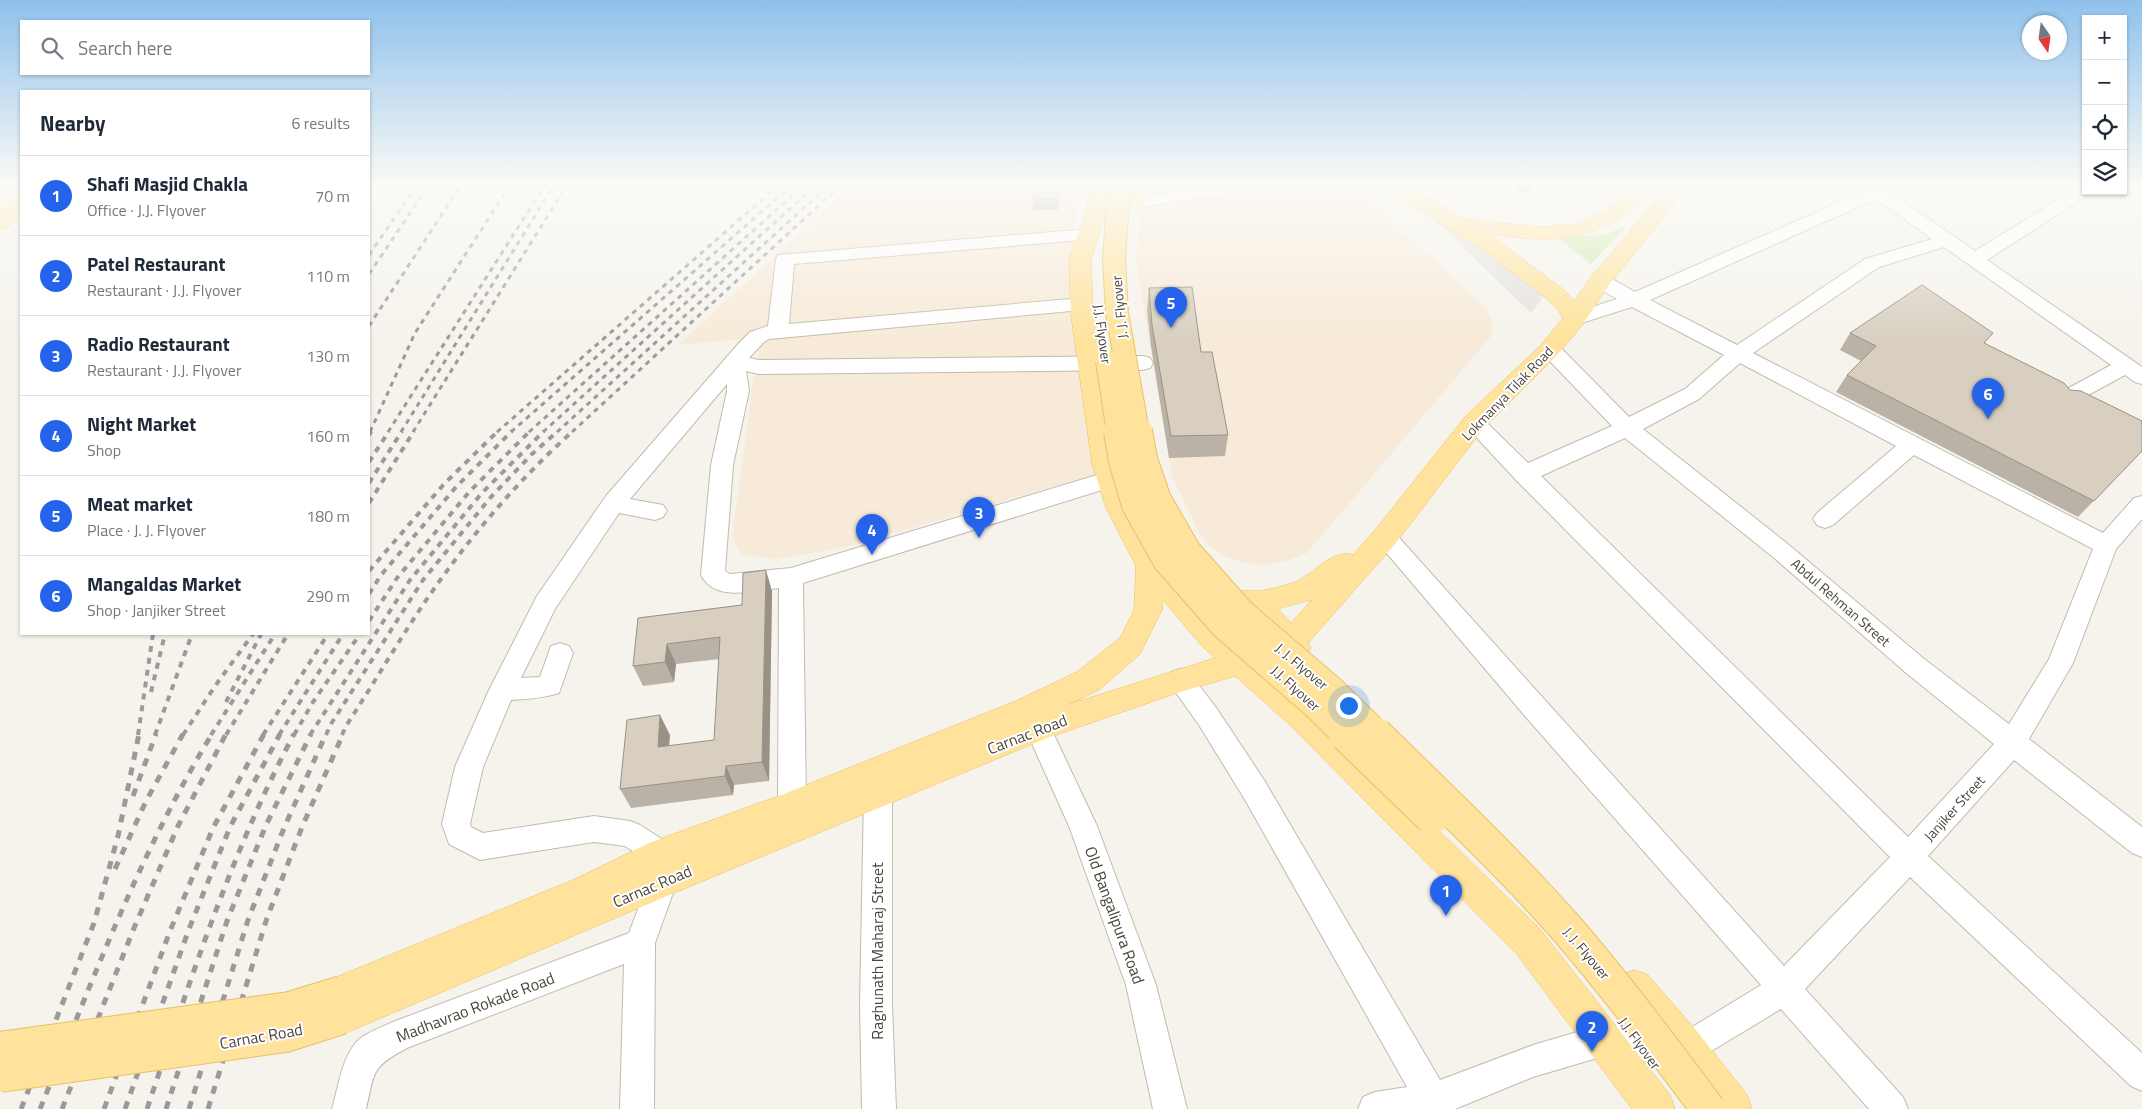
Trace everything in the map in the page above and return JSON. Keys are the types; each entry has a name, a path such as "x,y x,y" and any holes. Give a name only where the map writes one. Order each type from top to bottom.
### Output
{"main road":[{"path":"1088,237 1080,260 1082,304 1105,463 1118,508 1150,566 1211,637 1308,722 1528,941 1656,1109"},
{"name":"J.J. Flyover","path":"1096,237 1099,314 1123,461 1136,504 1167,560 1224,625 1316,704 1545,929 1619,1015 1688,1109"},
{"name":"J. J. Flyover","path":"1115,237 1117,313 1143,459 1157,500 1186,552 1242,614 1333,692 1503,861 1566,928 1632,1006 1708,1109"},
{"path":"1475,237 1491,246 1556,295 1575,319"},
{"name":"Lokmanya Tilak Road","path":"1291,642 1385,537 1474,423 1550,350 1575,319 1600,281 1637,237"},
{"path":"1150,566 1191,592 1255,602 1304,591 1385,537"},
{"name":"Carnac Road","path":"0,1075 285,1035 342,1005 662,868 792,806 1029,709 1088,681 1130,646 1148,610 1150,566"},
{"path":"1255,602 1291,642 1494,837 1570,917 1687,1048 1733,1109"},
{"name":"Carnac Road","path":"662,868 878,794 1038,728 1180,680 1239,663 1266,649 1291,642"},
{"name":"Carnac Road","path":"0,1049 290,1009 342,1005"}],"street":[{"path":"778,331 785,259 938,237"},
{"path":"1575,319 1634,300 1771,237"},
{"path":"1944,237 2134,371"},
{"path":"1975,259 2011,237"},
{"path":"1524,474 1628,428 1692,394 1739,353 1872,263 1948,240"},
{"path":"1600,281 2106,545"},
{"path":"637,1109 640,943 662,868 630,834 594,829 480,847 459,835 456,824 469,767 502,690 546,603 614,502 757,337 778,331 1082,304"},
{"name":"Abdul Rehman Street","path":"1550,350 1628,428 1781,551 1914,665 2142,844"},
{"path":"735,362 759,367 1143,362"},
{"path":"735,362 738,391 722,465 713,575 726,584 791,577 1110,479"},
{"path":"2063,400 2134,371"},
{"path":"1474,423 1909,857 2142,1075"},
{"path":"1825,519 1912,444"},
{"path":"614,502 627,507 655,510"},
{"name":"Janjiker Street","path":"1687,1048 1784,989 1909,857 2013,742 2060,663 2106,545 2142,504"},
{"path":"1385,537 1534,708 1891,1109"},
{"path":"791,577 792,806"},
{"path":"502,690 538,688 550,685 560,653"},
{"path":"1180,680 1208,717 1254,789 1436,1104"},
{"name":"Old Bangalipura Road","path":"1038,728 1083,826 1141,985 1170,1109"},
{"name":"Raghunath Maharaj Street","path":"878,794 876,1005 879,1109"},
{"name":"Madhavrao Rokade Road","path":"350,1109 361,1063 373,1049 398,1036 640,943"},
{"path":"1376,1109 1436,1104 1533,1061 1604,1040 1687,1048"}],"shaded area":[{"path":"796,237 1073,237 1075,309 1099,473 851,546 776,559 742,555 732,537 754,376 762,337 678,345"},
{"path":"1138,237 1409,237 1482,305 1490,315 1493,325 1491,336 1307,553 1286,561 1263,565 1245,563 1226,557 1210,546 1200,534 1172,477 1137,268"},
{"path":"1452,237 1472,237 1543,281 1541,300 1531,313"}],"green space":[{"path":"1557,237 1562,237 1617,237 1591,264"}],"building":[{"path":"1922,285 1993,333 1984,343 2064,383 2070,390 2081,391 2142,421 2142,451 2094,501 1847,375 1876,346 1850,333"},
{"path":"1192,287 1201,352 1212,352 1228,435 1171,436 1152,325 1149,288"},
{"path":"766,570 762,762 726,766 725,776 620,789 627,720 660,715 658,747 714,740 720,637 667,644 665,662 633,666 638,618 742,605 743,573"}],"railway":[{"path":"370,254 382,237"},
{"path":"370,273 394,237"},
{"path":"370,324 427,237"},
{"path":"370,432 415,333 477,237"},
{"path":"388,432 512,237"},
{"path":"401,432 522,237"},
{"path":"413,432 535,237"},
{"path":"497,432 720,237"},
{"path":"511,432 733,237"},
{"path":"529,432 746,237"},
{"path":"543,432 759,237"},
{"path":"557,432 772,237"},
{"path":"572,432 785,237"},
{"path":"370,460 389,431"},
{"path":"370,481 402,431"},
{"path":"370,501 414,431"},
{"path":"370,570 444,484 498,431"},
{"path":"326,735 331,724 423,580 491,497 532,454 558,431"},
{"path":"342,735 404,633 456,559 520,483 573,431"},
{"path":"370,592 381,575 456,487 511,432"},
{"path":"370,619 397,578 470,491 529,432"},
{"path":"310,735 410,580 481,494 543,432"},
{"path":"138,735 153,635"},
{"path":"151,692 165,635"},
{"path":"155,735 192,635"},
{"path":"183,735 215,686 252,635"},
{"path":"226,702 260,635"},
{"path":"211,735 274,635"},
{"path":"226,735 287,635"},
{"path":"263,735 327,635"},
{"path":"279,735 342,635"},
{"path":"294,735 313,702 359,635"},
{"path":"21,1109 94,923 118,836 139,734"},
{"path":"133,796 156,734"},
{"path":"115,869 146,801 183,734"},
{"path":"40,1109 118,918 162,825 212,734"},
{"path":"62,1109 134,928 178,826 226,734"},
{"path":"104,1109 170,931 213,828 264,734"},
{"path":"125,1109 189,929 230,827 280,734"},
{"path":"147,1109 196,965 231,871 271,779 294,734"},
{"path":"166,1109 227,921 266,825 311,734"},
{"path":"189,1109 248,920 284,828 326,734"},
{"path":"208,1109 267,918 302,827 343,734"}],"place":[{"name":"Meat market","path":"1171,328"},
{"name":"Mangaldas Market","path":"1988,419"},
{"name":"Radio Restaurant","path":"979,538"},
{"name":"Night Market","path":"872,555"},
{"name":"Shafi Masjid Chakla","path":"1446,916"},
{"name":"Patel Restaurant","path":"1592,1052"}]}
